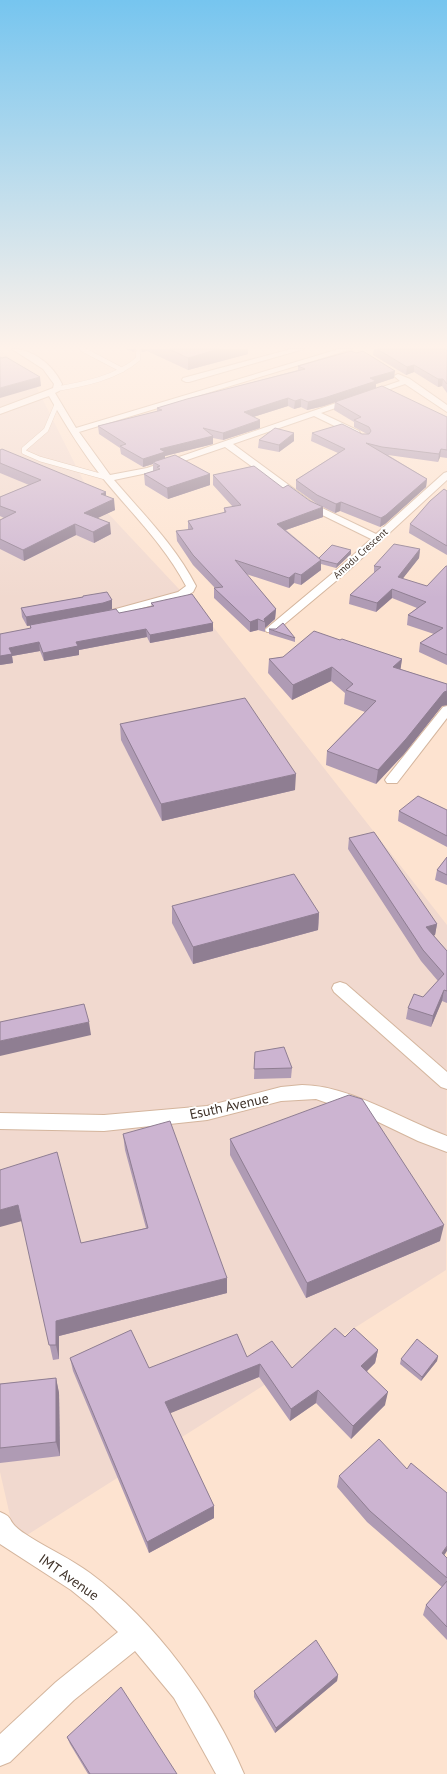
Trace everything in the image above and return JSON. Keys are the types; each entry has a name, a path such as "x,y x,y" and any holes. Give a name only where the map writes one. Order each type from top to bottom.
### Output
{"street":[{"path":"75,432 108,478 181,565 191,586 189,590 182,594 90,619"},
{"path":"108,478 149,470 261,432"},
{"path":"352,432 365,438"},
{"path":"227,444 313,507 376,538"},
{"name":"Amodu Crescent","path":"271,630 344,569 376,538 430,492 447,475"},
{"path":"392,780 447,710"},
{"path":"340,988 447,1082"},
{"name":"Esuth Avenue","path":"0,1122 104,1123 207,1113 281,1094 316,1092 376,1113 425,1136 447,1144"},
{"name":"IMT Avenue","path":"0,1524 6,1534 16,1542 80,1582 101,1598 137,1633 183,1690 223,1757 230,1774"},
{"path":"0,1752 65,1691 137,1633"}],"lane":[{"path":"44,432 27,445 24,452 40,459 108,478"}],"shaded area":[{"path":"0,432 59,432 90,494 207,619 447,925 446,1270 16,1542 0,1472"}],"building":[{"path":"107,432 208,432 213,436 160,449 165,452 143,459 120,446 126,444"},
{"path":"270,432 294,433 279,445 259,440"},
{"path":"358,432 362,434 369,434 370,432 447,432 447,450 441,449 439,454 382,447 366,443 427,479 381,518 341,502 336,504 317,495 296,480 345,449 312,433"},
{"path":"2,449 106,492 101,494 114,499 84,513 110,523 93,532 75,524 23,550 0,539 0,520 16,512 0,506 0,497 41,480 0,463 0,450"},
{"path":"175,455 210,474 167,488 144,474 160,469 157,467 160,466 153,462"},
{"path":"254,466 283,488 288,485 310,501 323,507 277,524 321,560 301,575 295,573 289,578 235,560 276,609 264,619 265,622 258,619 250,622 214,588 223,587 193,555 176,531 193,529 188,521 226,512 224,508 241,505 213,475"},
{"path":"444,489 447,491 447,546 410,524 430,501"},
{"path":"394,544 420,549 398,577 427,586 447,566 447,655 420,643 443,628 408,615 426,602 392,589 377,603 350,595 381,567 374,566"},
{"path":"332,545 351,550 337,564 321,560 319,558"},
{"path":"107,592 112,600 103,603 26,617 21,608 83,597"},
{"path":"192,594 213,623 150,635 146,629 76,642 78,646 43,653 39,642 9,648 12,654 0,656 0,634 31,628 30,625 116,609 119,613 154,606 151,603"},
{"path":"283,623 295,638 269,629 276,629"},
{"path":"314,631 402,659 393,667 447,684 447,691 444,692 406,739 378,770 327,751 376,701 346,690 353,684 332,667 293,685 269,659 283,657"},
{"path":"245,698 296,774 161,804 120,724"},
{"path":"418,796 447,810 447,836 399,811"},
{"path":"374,832 437,924 426,927 447,951 447,991 444,990 433,1016 408,1008 414,994 423,997 444,974 423,950 349,838"},
{"path":"447,857 447,875 437,870"},
{"path":"294,874 319,913 193,947 172,906"},
{"path":"84,1004 89,1022 0,1041 0,1022"},
{"path":"284,1047 292,1068 254,1069 255,1052"},
{"path":"349,1095 362,1099 444,1225 307,1283 230,1139"},
{"path":"170,1121 227,1278 56,1321 56,1345 49,1345 18,1205 0,1210 0,1170 57,1152 81,1243 148,1228 123,1134"},
{"path":"335,1328 345,1337 354,1328 378,1350 361,1366 388,1392 353,1426 318,1390 291,1409 260,1364 165,1402 214,1506 147,1542 70,1358 131,1330 149,1368 237,1334 247,1357 272,1341 292,1368"},
{"path":"417,1339 438,1356 422,1377 401,1359"},
{"path":"56,1378 56,1442 0,1448 0,1384"},
{"path":"379,1439 407,1469 411,1463 447,1493 447,1546 442,1553 447,1558 447,1578 370,1511 339,1476"},
{"path":"447,1581 447,1627 426,1605"},
{"path":"316,1640 338,1675 276,1728 254,1691"},
{"path":"121,1687 177,1774 90,1774 67,1737"}]}
